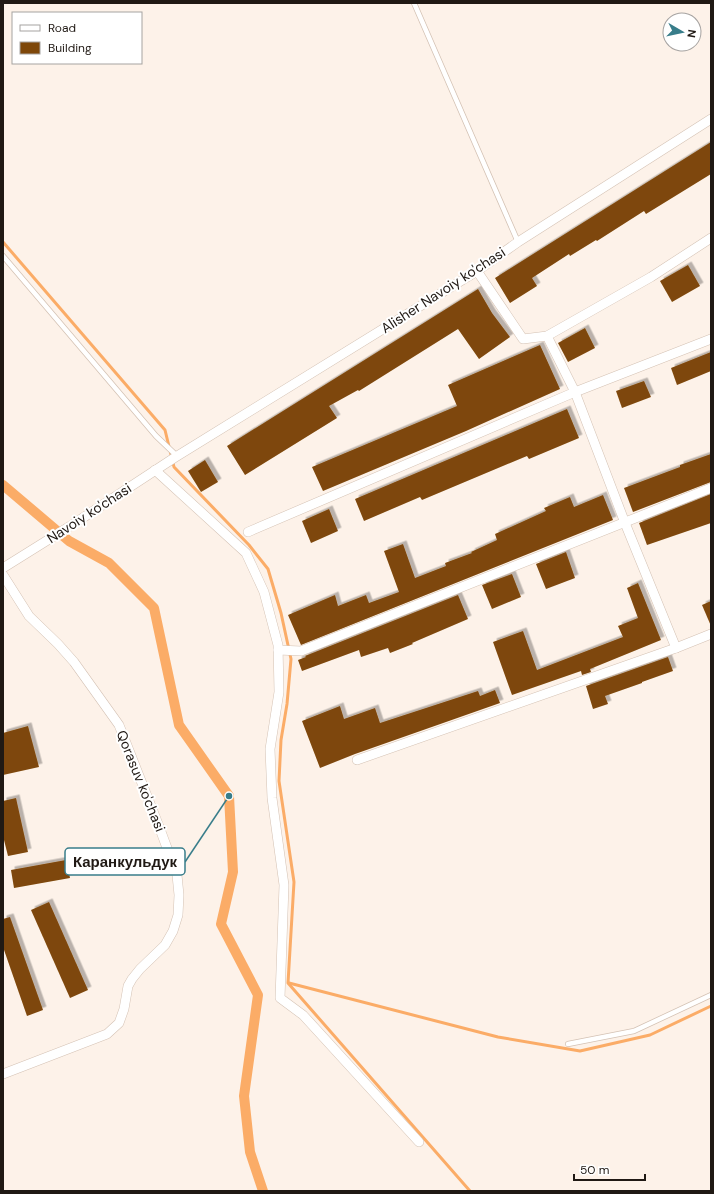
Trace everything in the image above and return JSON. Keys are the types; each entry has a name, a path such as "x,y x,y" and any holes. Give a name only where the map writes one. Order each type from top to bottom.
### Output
{"street":[{"name":"Alisher Navoiy ko'chasi","path":"175,457 477,271 518,242 711,119"},
{"path":"477,271 523,339 547,336 651,277 711,238"},
{"path":"547,336 575,392 625,523 676,648"},
{"path":"248,532 575,392 711,339"},
{"name":"Navoiy ko'chasi","path":"3,568 75,523 175,457"},
{"path":"155,470 246,553 264,592 278,650 279,692 270,749 272,798 284,885 280,998 304,1015 419,1142"},
{"path":"278,650 301,651 711,488"},
{"name":"Qorasuv ko'chasi","path":"3,575 29,616 74,662 119,725 172,862 176,875 179,895 178,915 173,930 165,945 140,969 132,979 128,986 122,1016 114,1029 107,1034 3,1074"},
{"path":"357,760 676,648 711,634"}],"lane":[{"path":"414,3 518,242"},
{"path":"3,256 175,457"},
{"path":"568,1044 634,1031 711,995"}],"building":[{"path":"711,142 711,174 646,214 644,211 597,241 596,240 570,256 569,254 532,278 537,286 510,303 495,278"},
{"path":"688,265 700,286 672,302 660,281"},
{"path":"478,289 492,313 510,337 479,359 458,329 359,391 358,390 329,406 337,418 245,475 227,446"},
{"path":"585,328 595,348 568,362 558,343"},
{"path":"540,345 560,389 466,431 323,491 312,467 457,406 448,385"},
{"path":"711,352 711,371 677,385 671,368"},
{"path":"644,381 651,397 622,408 616,391"},
{"path":"567,409 579,438 529,459 527,456 422,500 420,497 364,521 355,499"},
{"path":"711,454 711,482 633,512 624,488"},
{"path":"205,460 218,482 201,492 188,471"},
{"path":"711,494 711,523 647,545 639,523"},
{"path":"603,495 613,520 301,645 288,615 335,595 338,606 366,595 369,603 399,592 384,551 403,544 415,578 446,566 445,563 472,553 471,552 497,540 495,534 546,511 544,508 570,497 574,507"},
{"path":"329,509 338,531 311,543 302,521"},
{"path":"566,552 575,578 546,589 536,564"},
{"path":"512,574 521,597 492,609 482,585"},
{"path":"638,583 661,640 590,669 591,672 582,675 581,671 512,695 493,642 523,631 537,670 623,637 618,626 638,618 627,588"},
{"path":"458,595 468,619 390,653 388,648 361,657 359,650 302,671 298,660 306,657 305,656"},
{"path":"711,601 711,626 702,605"},
{"path":"668,657 673,671 605,696 608,704 593,709 586,686"},
{"path":"495,690 500,703 355,754 320,768 302,721 340,706 344,719 375,708 380,723 478,691 480,696"},
{"path":"28,726 39,767 3,775 3,733"},
{"path":"16,798 28,852 8,856 3,836 3,801"},
{"path":"66,860 70,878 14,888 11,870"},
{"path":"49,902 88,990 70,998 31,910"},
{"path":"10,917 43,1010 27,1016 3,947 3,919"}],"waterway":[{"path":"3,242 165,430 174,467 249,545 268,569 281,613 291,659 287,704 281,740 279,781 294,882 288,983 470,1191"},
{"path":"3,485 69,541 109,563 154,608 179,725 229,796 233,872 221,924 258,995 244,1096 250,1152 263,1191"},
{"path":"289,983 498,1037 580,1051 650,1035 711,1006"}],"place":[{"name":"Каранкульдук","path":"229,796"}]}
